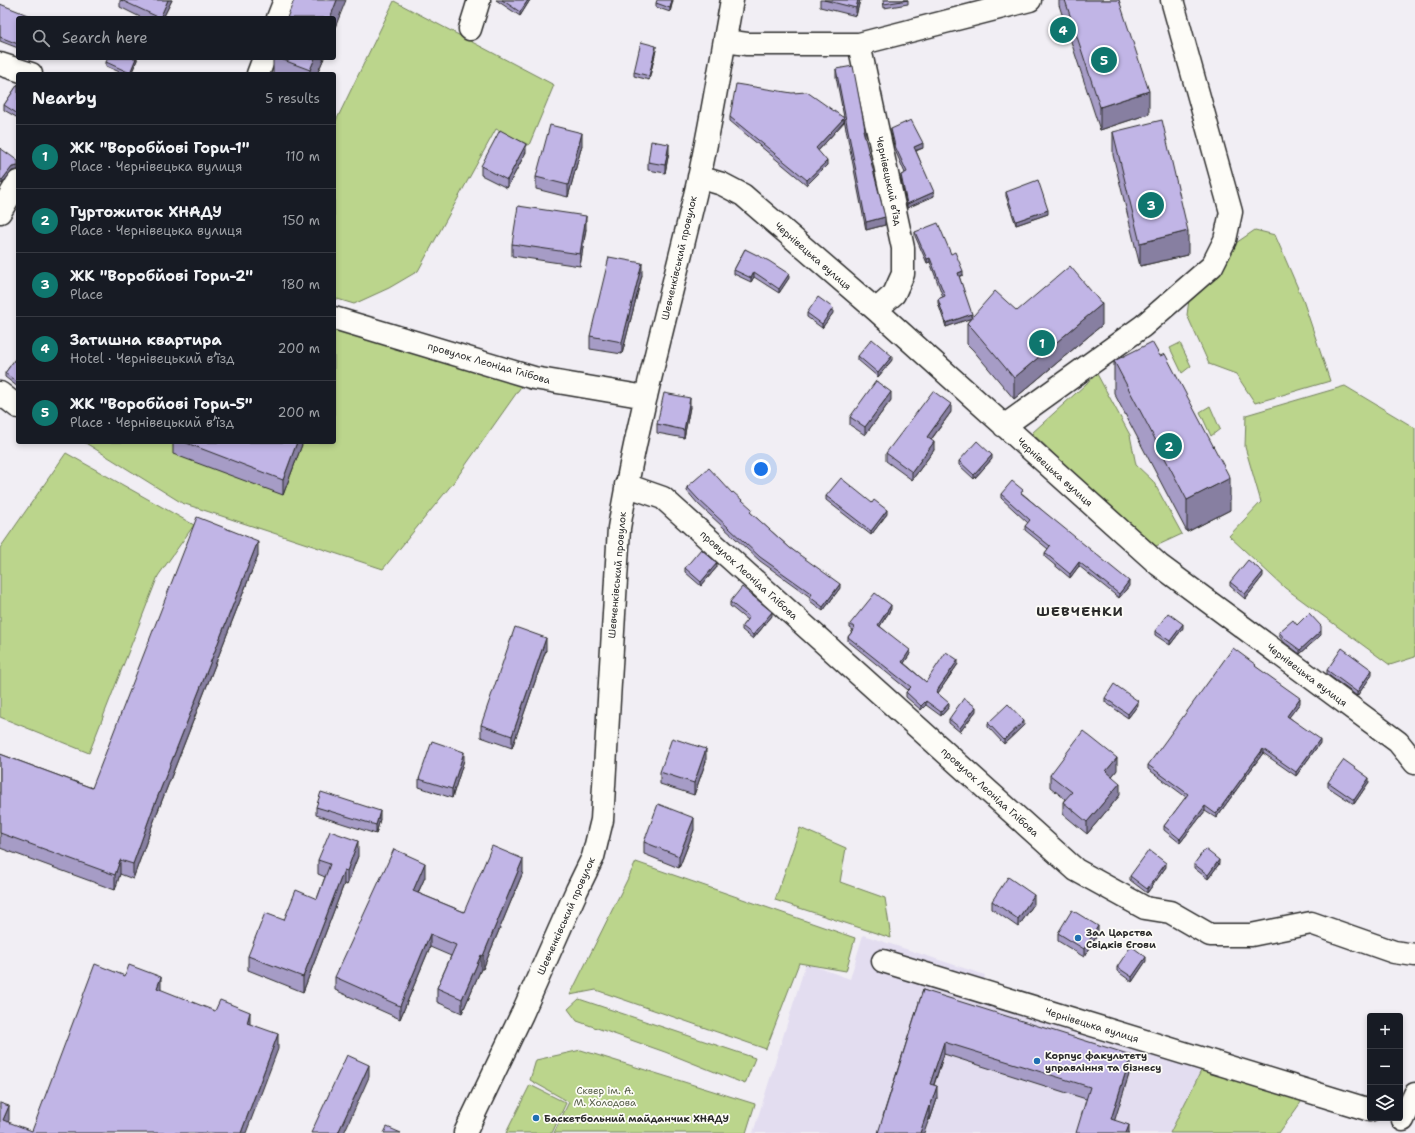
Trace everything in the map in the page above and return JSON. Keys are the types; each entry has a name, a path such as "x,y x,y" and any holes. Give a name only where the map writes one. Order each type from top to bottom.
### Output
{"street":[{"path":"279,16 285,0"},
{"path":"470,29 479,0"},
{"name":"Шевченківський провулок","path":"465,1133 522,1014 593,857 602,820 619,528 626,485 646,397 699,177 732,0"},
{"path":"725,41 747,44 859,44 1030,0"},
{"path":"1004,426 1143,326 1212,266 1225,240 1231,212 1172,0"},
{"name":"Чернівецький вʼїзд","path":"859,44 903,248 903,274 894,294 876,310"},
{"path":"259,72 263,60"},
{"path":"0,64 25,72"},
{"name":"Чернівецька вулиця","path":"699,177 722,184 743,195 876,310 1159,565 1398,742 1415,763"},
{"path":"0,212 16,185"},
{"name":"провулок Леоніда Глібова","path":"336,319 534,378 646,397"},
{"path":"0,393 16,405"},
{"name":"провулок Леоніда Глібова","path":"626,485 663,498 1076,870 1145,908 1170,912 1210,936 1251,935 1311,923 1394,952 1415,955"},
{"name":"Чернівецька вулиця","path":"883,961 1367,1109"},
{"path":"1405,1122 1415,1094"}],"shaded area":[{"path":"863,935 985,975 982,991 1207,1060 1170,1133 753,1133 806,963 850,979"}],"green space":[{"path":"394,1 554,85 529,145 496,129 418,271 389,288 354,304 336,299 336,121"},
{"path":"1255,230 1275,235 1303,300 1330,381 1255,403 1236,374 1209,364 1187,315 1190,292 1227,249"},
{"path":"336,327 525,381 453,483 383,569 182,503 87,444 336,444"},
{"path":"1180,343 1191,366 1182,373 1170,348"},
{"path":"1097,374 1130,435 1136,465 1153,481 1182,534 1156,546 1106,504 1032,433"},
{"path":"1345,386 1415,428 1415,657 1390,665 1285,588 1229,536 1261,502 1245,447 1246,415"},
{"path":"1210,406 1220,429 1211,436 1200,412"},
{"path":"66,453 194,525 158,576 89,753 0,717 0,548"},
{"path":"800,828 846,848 840,882 885,898 891,938 775,900"},
{"path":"636,862 855,938 846,971 799,963 766,1049 596,990 570,995"},
{"path":"579,999 755,1058 745,1084 665,1052 577,1021 568,1009"},
{"name":"Сквер ім. А. М. Холодова","path":"581,1050 755,1104 746,1133 554,1133 569,1102 530,1080 536,1060"},
{"path":"1204,1065 1304,1098 1279,1133 1170,1133"},
{"name":"Баскетбольний майданчик ХНАДУ","path":"530,1085 566,1103 552,1133 506,1133"}],"building":[{"path":"121,0 168,0 161,16 156,16"},
{"path":"294,0 337,0 331,16 288,16"},
{"path":"502,0 528,0 520,12"},
{"path":"657,0 672,0 670,8 656,3"},
{"path":"824,0 858,0 856,8"},
{"path":"884,0 908,0 884,4"},
{"path":"1065,0 1119,0 1149,91 1100,107"},
{"path":"0,4 30,16 16,16 16,43 0,37"},
{"path":"641,42 656,46 649,76 634,72"},
{"path":"107,60 135,60 130,72 106,62"},
{"path":"283,60 314,60 310,70"},
{"path":"853,66 865,129 863,130 885,217 866,222 836,69"},
{"path":"736,84 792,93 807,92 844,118 816,148 827,161 807,180 730,117"},
{"path":"16,87 16,113 4,105"},
{"path":"911,120 923,143 914,147 934,192 907,204 901,175 907,172 895,146 891,129"},
{"path":"1162,120 1188,231 1140,243 1113,132"},
{"path":"550,125 582,133 568,185 536,177"},
{"path":"500,130 526,144 507,180 481,166"},
{"path":"651,141 669,144 665,165 648,162"},
{"path":"0,148 16,160 16,166 12,167 2,180 0,179"},
{"path":"1038,180 1048,210 1016,221 1006,192"},
{"path":"518,206 586,216 580,254 512,244"},
{"path":"938,223 951,254 955,252 963,271 958,273 972,314 946,323 938,299 945,296 930,258 927,259 915,232"},
{"path":"745,249 769,261 789,274 779,289 754,272 751,278 734,270"},
{"path":"609,257 642,263 622,342 590,336"},
{"path":"1070,266 1102,304 1014,378 967,323 995,291 1017,311"},
{"path":"818,297 833,308 822,324 807,313"},
{"path":"872,339 892,356 878,373 858,356"},
{"path":"1152,342 1160,356 1165,354 1230,478 1187,500 1114,361"},
{"path":"16,358 16,381 5,373"},
{"path":"876,381 891,392 865,427 850,417"},
{"path":"933,391 951,404 927,437 934,442 912,472 886,453"},
{"path":"664,393 690,398 684,430 657,424"},
{"path":"977,441 992,455 974,475 959,461"},
{"path":"189,444 296,444 283,480"},
{"path":"709,468 732,493 733,492 752,509 750,512 790,548 840,584 823,607 810,597 812,594 760,557 687,487"},
{"path":"841,478 872,503 874,500 887,510 871,531 826,496"},
{"path":"1012,481 1023,490 1021,493 1129,581 1119,594 1079,562 1070,574 1045,553 1050,546 1025,526 1030,520 1001,494"},
{"path":"197,517 258,541 152,811 133,864 120,860 115,875 0,833 0,754 92,788"},
{"path":"701,549 717,563 701,582 685,568"},
{"path":"1248,560 1263,572 1245,594 1230,582"},
{"path":"742,587 772,612 753,635 742,626 749,617 730,602"},
{"path":"875,593 891,605 878,625 910,650 902,662 926,682 946,652 958,660 936,692 949,703 941,712 926,701 921,706 906,692 911,687 848,637 855,628 850,624"},
{"path":"1168,613 1183,624 1170,641 1155,631"},
{"path":"1309,613 1321,626 1321,631 1300,650 1285,639 1279,632 1293,620 1297,625"},
{"path":"515,627 546,638 512,736 481,725"},
{"path":"1233,648 1256,665 1255,666 1300,698 1287,716 1320,739 1296,772 1263,749 1216,814 1205,806 1180,839 1164,826 1188,794 1148,765"},
{"path":"1342,648 1372,670 1357,692 1327,670"},
{"path":"1114,684 1138,701 1128,714 1105,698"},
{"path":"964,698 976,707 960,728 949,719"},
{"path":"1008,704 1024,721 1004,740 988,723"},
{"path":"1083,731 1117,758 1106,771 1120,783 1087,822 1063,802 1072,792 1050,775"},
{"path":"672,738 706,749 694,783 660,772"},
{"path":"432,741 464,752 452,789 419,779"},
{"path":"1344,760 1369,778 1354,800 1328,782"},
{"path":"321,792 380,811 376,825 316,807"},
{"path":"658,804 694,818 679,856 644,842"},
{"path":"330,831 358,841 347,871 344,870 303,977 248,956 265,913 284,920 296,890 317,899 330,864 318,860"},
{"path":"492,846 523,859 483,956 481,955 462,999 437,988 456,945 430,934 400,1006 335,977 394,849 425,863 413,891 464,912"},
{"path":"1205,849 1219,860 1208,875 1194,864"},
{"path":"1149,850 1166,863 1147,889 1130,876"},
{"path":"1008,877 1034,895 1018,919 992,901"},
{"name":"Зал Царства Свідків Єгови","path":"1072,910 1098,926 1084,949 1058,933"},
{"path":"1131,946 1146,957 1132,977 1117,967"},
{"path":"95,964 125,976 129,965 161,977 157,988 215,1011 220,1000 250,1012 247,1023 278,1034 241,1133 0,1133 0,1103 9,1106 3,1120 32,1131"},
{"name":"Корпус факультету управління та бізнесу","path":"923,990 1131,1055 1111,1119 1129,1125 1126,1133 1076,1133 1090,1087 944,1042 930,1084 937,1086 920,1133 878,1133"},
{"path":"347,1055 369,1065 338,1133 311,1133"},
{"path":"387,1127 401,1133 384,1133"}],"place":[{"name":"Затишна квартира","path":"1063,30"},
{"name":"ЖК \"Воробйові Гори-5\"","path":"1104,60"},
{"name":"ЖК \"Воробйові Гори-2\"","path":"1151,205"},
{"name":"ЖК \"Воробйові Гори-1\"","path":"1042,343"},
{"name":"Гуртожиток ХНАДУ","path":"1169,446"},
{"name":"Зал Царства Свідків Єгови","path":"1078,938"},
{"name":"Корпус факультету управління та бізнесу","path":"1037,1061"},
{"name":"Баскетбольний майданчик ХНАДУ","path":"536,1118"}],"district":[{"name":"ШЕВЧЕНКИ","path":"1080,611"}]}
